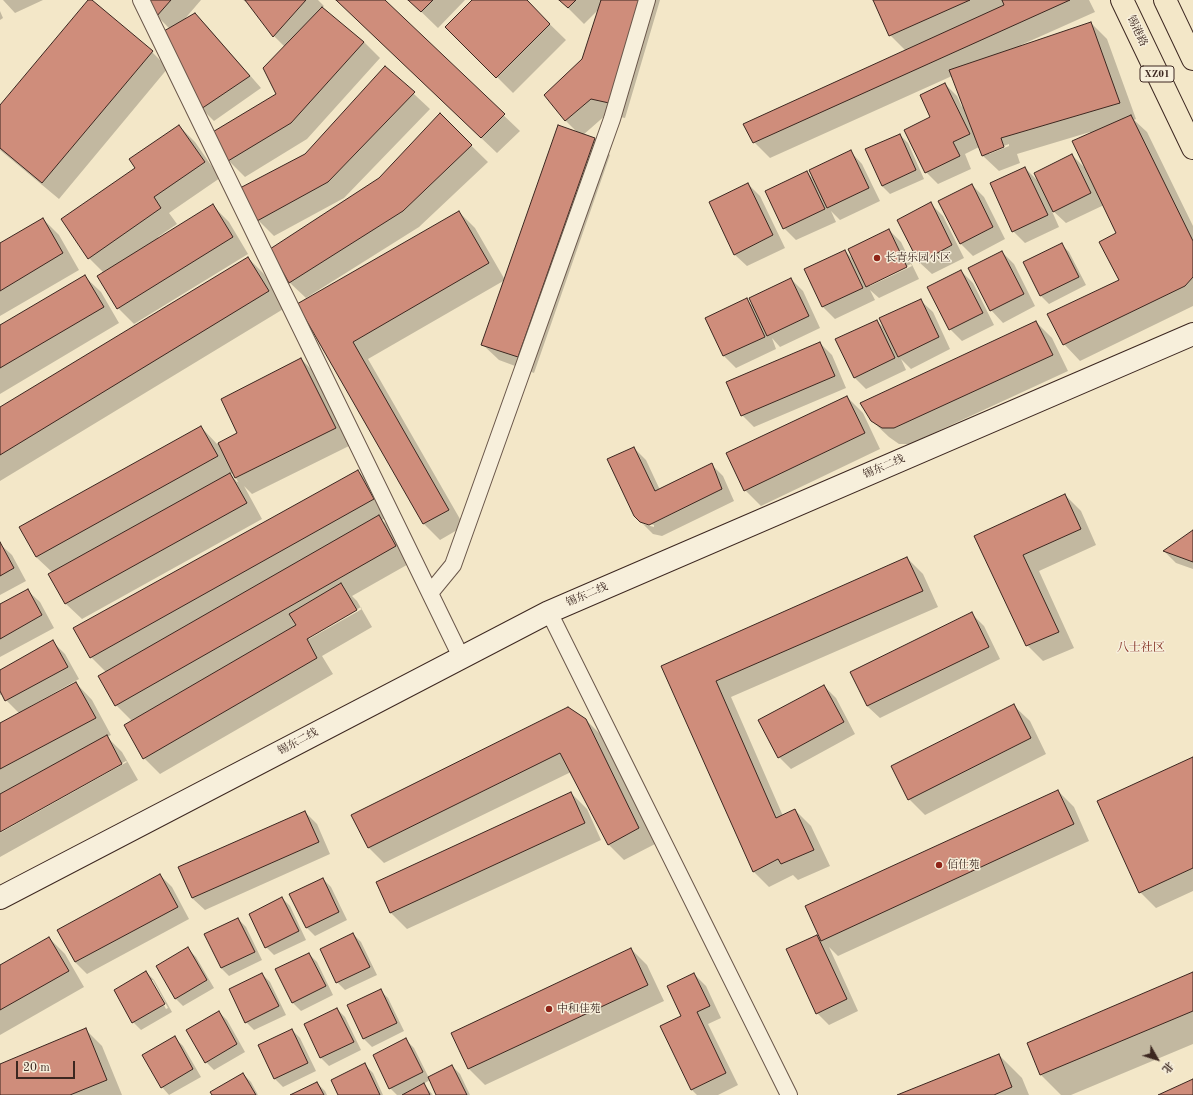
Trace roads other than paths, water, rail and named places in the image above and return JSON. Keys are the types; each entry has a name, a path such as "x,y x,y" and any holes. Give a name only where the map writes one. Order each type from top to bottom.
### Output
{"main road":[{"name":"锡港路","path":"1122,0 1193,148"},
{"path":"1165,0 1193,59"},
{"name":"锡东二线","path":"0,898 549,612 1193,334"}],"street":[{"path":"141,0 461,657"},
{"path":"430,593 453,565 612,119 647,0"},
{"path":"549,612 789,1095"}],"place":[{"name":"长青乐园小区","path":"877,258"},
{"name":"佰仕苑","path":"939,865"},
{"name":"中和佳苑","path":"549,1009"}],"district":[{"name":"八士社区","path":"1141,648"}]}
